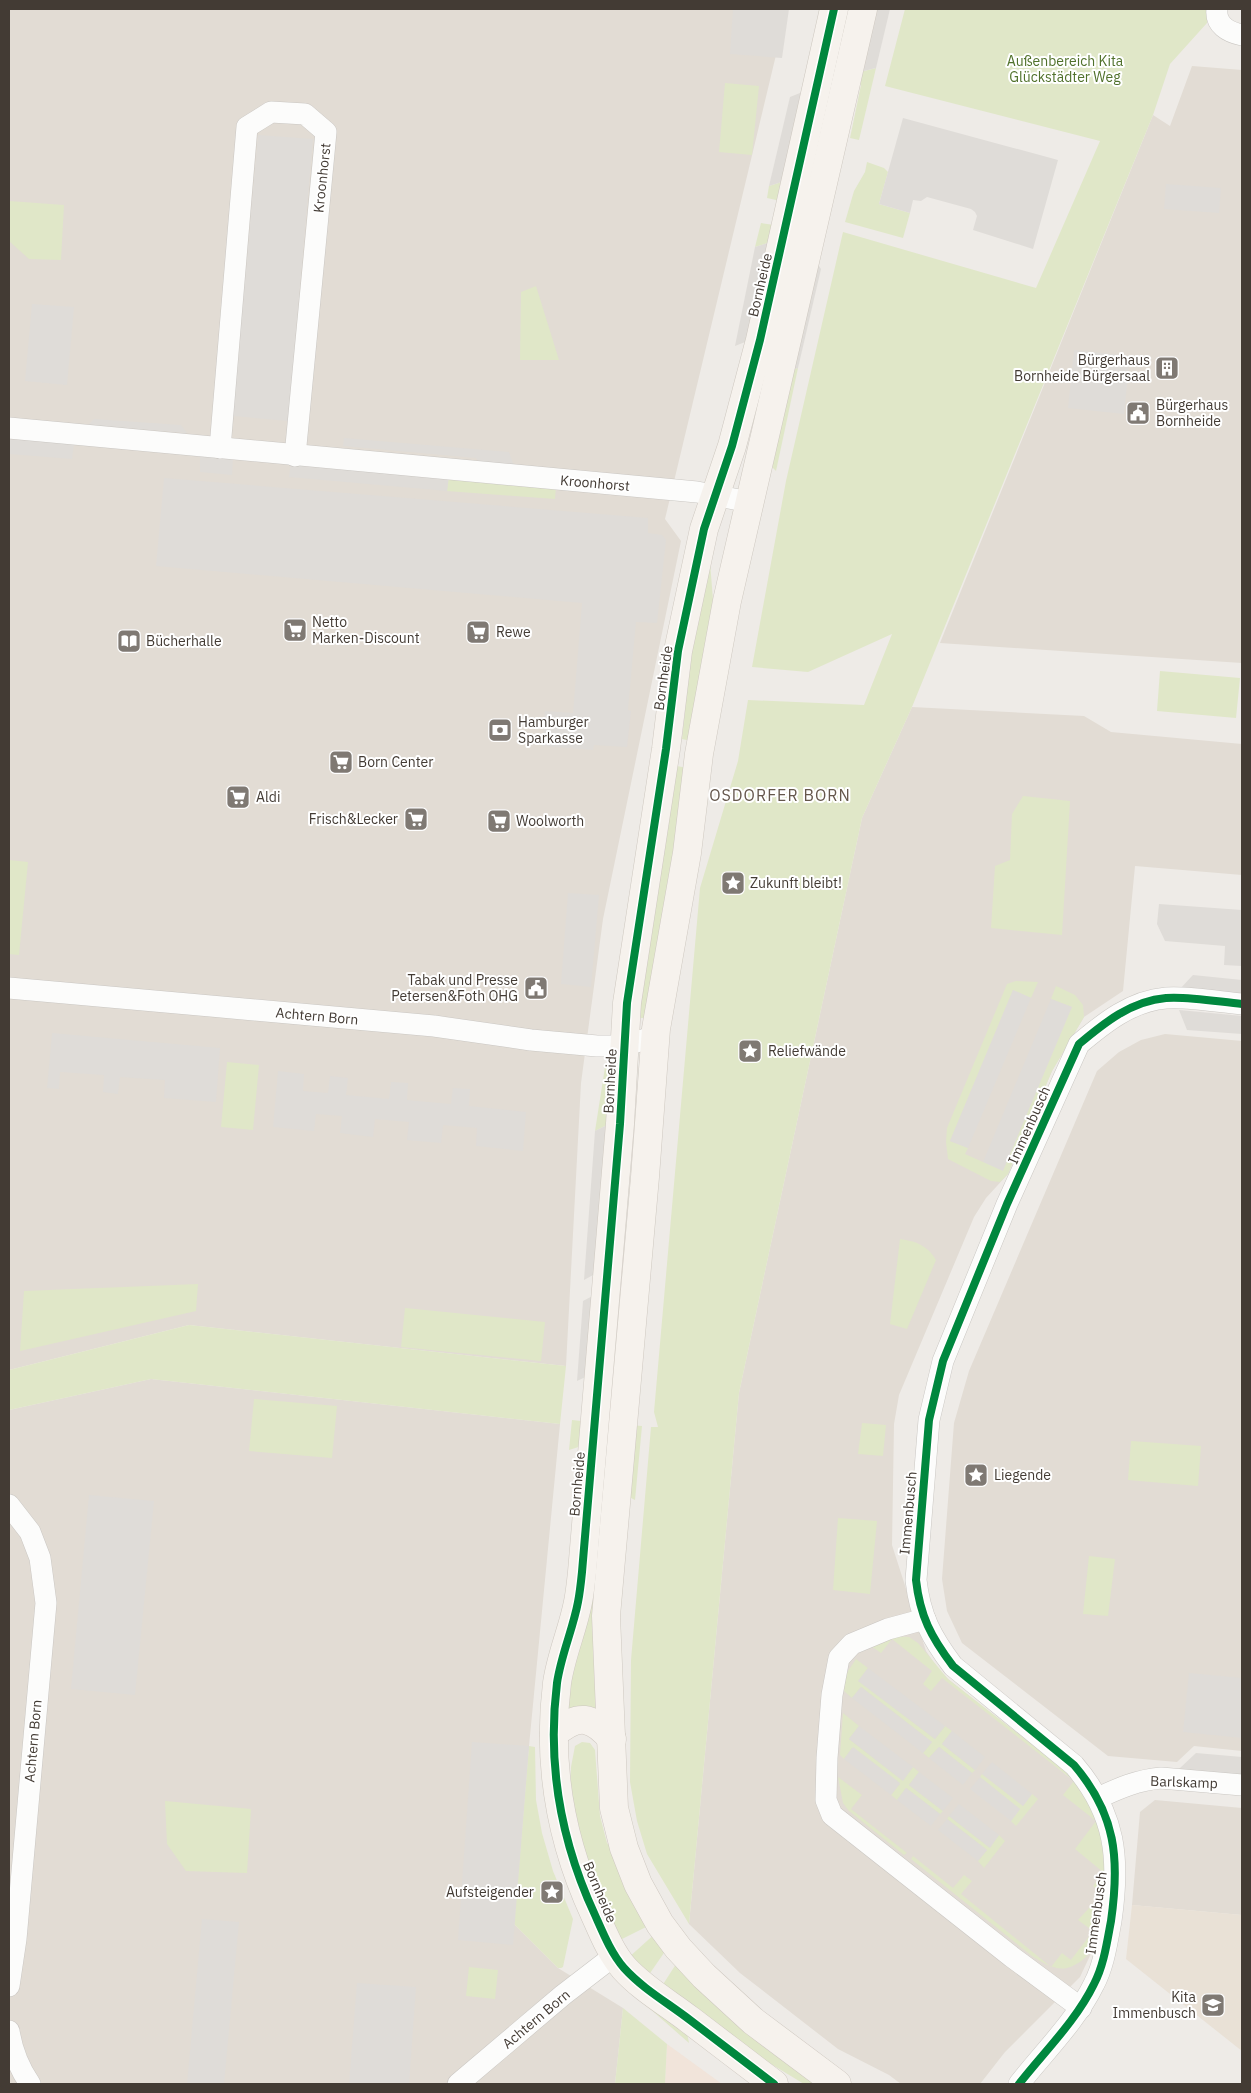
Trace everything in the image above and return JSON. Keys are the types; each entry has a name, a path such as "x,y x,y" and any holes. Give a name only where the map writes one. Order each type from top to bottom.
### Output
{"street":[{"name":"Bornheide","path":"774,2084 648,1990 624,1968 615,1955 592,1910 575,1869 561,1818 556,1783 554,1734 557,1682 562,1655 578,1603 582,1572 620,1124 627,1003 666,749 678,651 704,529 732,446 760,340 834,9"},
{"path":"837,2084 760,2026 678,1948 657,1920 638,1884 624,1848 614,1808 606,1616 645,1178 655,1036 662,986 687,853 699,754 727,601 763,453 863,9"},
{"path":"1217,9 1218,21 1226,30 1242,35"},
{"name":"Kroonhorst","path":"220,448 247,128 271,112 306,114 326,132 295,456"},
{"name":"Kroonhorst","path":"9,428 697,492 750,502"},
{"path":"716,495 722,515 719,562 727,601"},
{"name":"Achtern Born","path":"9,988 434,1026 531,1040 624,1046"},
{"name":"Immenbusch","path":"1019,2084 1081,2008 1095,1983 1109,1930 1116,1879 1116,1859 1113,1838 1098,1798 1089,1782 1074,1764 953,1666 940,1648 919,1605 916,1571 929,1420 943,1361 1007,1204 1079,1044 1107,1020 1134,1006 1166,998 1242,1004"},
{"path":"645,1178 624,1046 655,1036"},
{"name":"Achtern Born","path":"9,1505 30,1532 40,1558 46,1603 16,1938 9,1986"},
{"path":"925,1619 888,1628 852,1644 840,1658 832,1695 827,1758 826,1800 832,1815 1012,1958 1081,2008"},
{"path":"554,1734 570,1722 581,1719 590,1720 601,1726 612,1739"},
{"name":"Barlskamp","path":"1098,1798 1121,1787 1148,1779 1161,1778 1242,1785"},
{"name":"Achtern Born","path":"458,2084 603,1962 615,1955"},
{"path":"9,2031 10,2042 21,2071 30,2084"}],"shaded area":[{"path":"9,9 787,9 665,519 681,541 603,919 581,1083 566,1366 189,1325 9,1370"},
{"path":"733,9 789,9 782,58 730,54"},
{"path":"871,9 890,9 876,68 856,73"},
{"name":"Bürgerhaus Bornheide","path":"1192,66 1242,70 1242,663 940,643 1153,115 1170,126"},
{"path":"810,89 791,179 769,186 790,97"},
{"path":"903,118 1058,160 1033,249 973,230 977,216 971,209 927,197 921,201 913,200 910,213 879,204"},
{"path":"258,135 313,139 288,421 233,416"},
{"path":"1166,184 1221,188 1219,213 1164,209"},
{"path":"778,240 755,338 735,346 755,247"},
{"path":"814,259 821,269 798,368 789,370"},
{"path":"32,304 74,307 67,385 25,381"},
{"path":"1074,350 1130,356 1124,414 1068,408"},
{"path":"94,419 181,425 187,433 88,425"},
{"path":"344,438 509,452 515,469 481,466 476,458 343,446"},
{"path":"9,439 74,444 72,459 9,454"},
{"path":"200,456 233,458 232,475 200,472"},
{"path":"291,461 449,475 447,491 289,477"},
{"path":"164,478 648,518 648,533 662,535 666,540 657,623 636,622 628,710 631,711 627,747 594,745 593,750 542,746 545,711 573,713 582,603 156,566"},
{"path":"912,707 1084,716 1111,732 1242,744 1242,875 1135,866 1123,991 1084,1017 1052,1071 1008,1174 986,1198 974,1217 899,1395 894,1424 892,1545 926,1651 939,1670 948,1679 1075,1782 1087,1800 1101,1833 1106,1872 1095,1945 1080,1977 1005,2052 980,2084 901,2084 889,2075 838,2049 740,1973 689,1924 739,1393 862,818"},
{"path":"568,893 599,895 591,987 561,984"},
{"path":"1159,904 1242,910 1242,966 1224,965 1225,946 1165,941 1157,924"},
{"path":"1193,975 1242,980 1242,996 1179,990"},
{"path":"1013,990 1031,998 968,1148 950,1141"},
{"path":"1051,999 1072,1007 1003,1171 983,1162"},
{"path":"1179,1010 1242,1016 1242,1034 1187,1030"},
{"path":"52,1033 220,1048 216,1102 164,1098 165,1080 120,1077 118,1094 103,1092 104,1075 60,1072 59,1089 47,1088"},
{"path":"1165,1034 1242,1041 1242,1751 1194,1746 1177,1762 1108,1756 962,1643 947,1611 942,1579 954,1423 969,1371 1097,1071 1119,1052 1141,1040"},
{"path":"278,1071 304,1074 303,1091 328,1093 330,1076 348,1078 346,1095 389,1099 391,1082 408,1083 407,1100 451,1104 453,1088 470,1089 469,1106 526,1112 523,1151 476,1146 477,1128 443,1125 441,1143 407,1140 409,1122 375,1119 373,1137 340,1133 342,1116 316,1114 314,1131 273,1127"},
{"path":"613,1122 602,1270 584,1280 595,1131"},
{"path":"602,1291 594,1373 577,1381 583,1301"},
{"path":"151,1379 560,1424 514,1924 558,1968 623,2008 615,2084 9,2084 9,1410"},
{"path":"89,1495 154,1501 135,1695 71,1689"},
{"path":"868,1668 945,1726 935,1739 858,1681"},
{"path":"1189,1673 1242,1678 1242,1738 1183,1732"},
{"path":"861,1687 932,1742 923,1753 852,1698"},
{"path":"859,1726 913,1767 903,1781 849,1739"},
{"path":"952,1731 985,1757 975,1770 942,1744"},
{"path":"472,1742 529,1746 513,1945 458,1940"},
{"path":"853,1747 900,1783 891,1795 844,1759"},
{"path":"939,1747 972,1773 963,1785 929,1758"},
{"path":"1196,1753 1242,1757 1242,1775 1179,1769"},
{"path":"992,1762 1032,1794 1023,1806 982,1774"},
{"path":"919,1772 953,1798 943,1811 909,1785"},
{"path":"980,1777 1020,1809 1011,1821 970,1789"},
{"path":"906,1788 940,1814 931,1826 897,1800"},
{"path":"1155,1800 1242,1808 1242,1915 1132,1905 1140,1812"},
{"path":"959,1804 999,1835 990,1848 949,1816"},
{"path":"947,1819 987,1850 978,1861 938,1830"},
{"name":"Kita Immenbusch","path":"1132,1905 1242,1915 1242,2051 1126,1959"},
{"path":"202,1919 239,1922 224,2084 187,2084"},
{"path":"357,1983 416,1987 409,2084 349,2084"},
{"path":"667,2044 722,2084 665,2084"}],"green space":[{"name":"Außenbereich Kita Glückstädter Weg","path":"905,9 1207,9 1207,23 1170,64 1153,115 912,707 862,818 739,1393 689,1924 647,1854 637,1821 630,1782 631,1660 651,1427 658,1427 654,1412 700,888 738,761 748,700 864,705 892,634 808,672 752,667 786,481 843,232 1036,288 1100,141 885,86"},
{"path":"876,68 859,140 850,138 861,85 855,78 856,73"},
{"path":"725,83 759,86 752,155 719,152"},
{"path":"867,162 884,168 888,172 879,204 910,213 903,238 845,222 854,191 865,172"},
{"path":"791,179 785,202 767,198 769,186"},
{"path":"9,201 64,205 61,260 29,259 9,241"},
{"path":"761,223 781,226 778,240 755,247"},
{"path":"536,286 559,360 520,360 521,292"},
{"path":"798,368 776,471 769,464 789,370"},
{"path":"449,475 556,486 555,499 447,491"},
{"path":"710,562 713,600 710,636 691,741 682,739 685,711 685,677"},
{"path":"1160,671 1240,678 1236,718 1157,711"},
{"path":"677,766 687,768 647,1018 641,1018 638,1015"},
{"path":"1023,796 1070,801 1062,935 991,928 995,866 1010,860 1012,814"},
{"path":"9,860 28,862 19,955 9,954"},
{"path":"1016,981 1038,982 1031,998 1013,990 950,1141 968,1148 965,1154 983,1162 1072,1007 1051,999 1056,986 1075,995 1083,1005 1084,1017 1052,1071 1008,1174 1000,1182 991,1181 948,1159 947,1128 1007,984"},
{"path":"227,1062 259,1065 253,1130 221,1127"},
{"path":"605,1067 610,1073 613,1122 595,1131"},
{"path":"900,1239 921,1245 936,1260 907,1329 890,1324"},
{"path":"198,1284 196,1311 20,1351 24,1291"},
{"path":"405,1308 545,1322 541,1361 401,1347"},
{"path":"189,1325 566,1366 560,1424 151,1379 9,1410 9,1370"},
{"path":"254,1399 337,1406 332,1458 249,1451"},
{"path":"572,1420 590,1422 588,1444 569,1450"},
{"path":"602,1423 617,1425 606,1715 564,1713"},
{"path":"862,1423 886,1425 883,1456 858,1454"},
{"path":"629,1425 642,1426 635,1500 623,1494"},
{"path":"1131,1441 1201,1446 1198,1486 1128,1480"},
{"path":"838,1518 877,1521 870,1594 833,1590"},
{"path":"1089,1556 1115,1559 1108,1616 1083,1614"},
{"path":"892,1636 909,1637 918,1643 948,1679 1060,1766 1072,1779 942,1678 931,1691 923,1684 932,1671 892,1639 881,1653 871,1646"},
{"path":"856,1659 868,1668 859,1681 935,1739 945,1726 952,1731 942,1744 975,1770 972,1773 939,1747 929,1758 923,1753 932,1742 861,1687 852,1698 844,1691 846,1674"},
{"path":"843,1713 859,1726 849,1739 902,1780 913,1767 919,1772 909,1785 943,1811 940,1814 906,1788 897,1800 891,1795 900,1784 852,1748 844,1759 840,1755"},
{"path":"582,1742 590,1743 595,1750 600,1816 607,1843 622,1859 652,1924 616,1942 582,1856 570,1797 571,1767 575,1746"},
{"path":"529,1746 535,1747 536,1800 542,1833 553,1871 573,1919 563,1967 561,1968 558,1968 514,1924"},
{"path":"982,1774 1023,1806 1032,1794 1038,1799 1016,1826 1011,1821 1020,1809 980,1777"},
{"path":"838,1777 862,1795 851,1809 907,1853 904,1855 849,1811 843,1803"},
{"path":"1074,1781 1085,1797 1098,1824 1104,1853 1105,1879 1096,1941 1088,1954 1079,1963 1062,1969 1051,1966 1062,1953 1071,1960 1093,1931 1078,1920 1102,1894 1093,1886 1103,1872 1075,1849 1096,1821 1063,1795"},
{"path":"165,1801 251,1809 247,1873 186,1871 167,1844"},
{"path":"949,1816 989,1847 999,1835 1005,1841 984,1868 978,1861 987,1850 947,1819"},
{"path":"913,1856 953,1888 964,1875 972,1881 961,1894 1049,1966 1032,1956 911,1859"},
{"path":"657,1932 668,1947 646,1979 627,1959"},
{"path":"678,1961 822,2084 804,2084 761,2058 660,1989"},
{"path":"469,1967 498,1970 495,1999 466,1996"},
{"path":"648,2007 686,2028 689,2043"},
{"path":"623,2008 667,2044 665,2084 615,2084"}],"cycle path":[{"path":"774,2084 639,1983 619,1962 611,1949 583,1887 565,1831 556,1772 554,1713 559,1673 576,1612 581,1583 620,1124 627,1003 666,749 678,651 704,529 732,446 760,340 834,9"},
{"path":"1019,2084 1078,2011 1087,1998 1097,1977 1105,1953 1114,1899 1115,1877 1112,1838 1099,1801 1074,1765 953,1666 938,1645 928,1626 920,1605 916,1580 929,1420 943,1361 1007,1204 1079,1044 1119,1014 1153,1000 1184,998 1242,1004"}],"place":[{"name":"Bürgerhaus Bornheide Bürgersaal","path":"1167,368"},
{"name":"Bürgerhaus Bornheide","path":"1138,413"},
{"name":"Netto Marken-Discount","path":"295,630"},
{"name":"Rewe","path":"478,632"},
{"name":"Bücherhalle","path":"129,641"},
{"name":"Hamburger Sparkasse","path":"500,730"},
{"name":"Born Center","path":"341,762"},
{"name":"Aldi","path":"238,797"},
{"name":"Frisch&Lecker","path":"416,819"},
{"name":"Woolworth","path":"499,821"},
{"name":"Zukunft bleibt!","path":"733,883"},
{"name":"Tabak und Presse Petersen&Foth OHG","path":"536,988"},
{"name":"Reliefwände","path":"750,1051"},
{"name":"Liegende","path":"976,1475"},
{"name":"Aufsteigender","path":"552,1892"},
{"name":"Kita Immenbusch","path":"1213,2005"}],"district":[{"name":"OSDORFER BORN","path":"780,795"}]}
